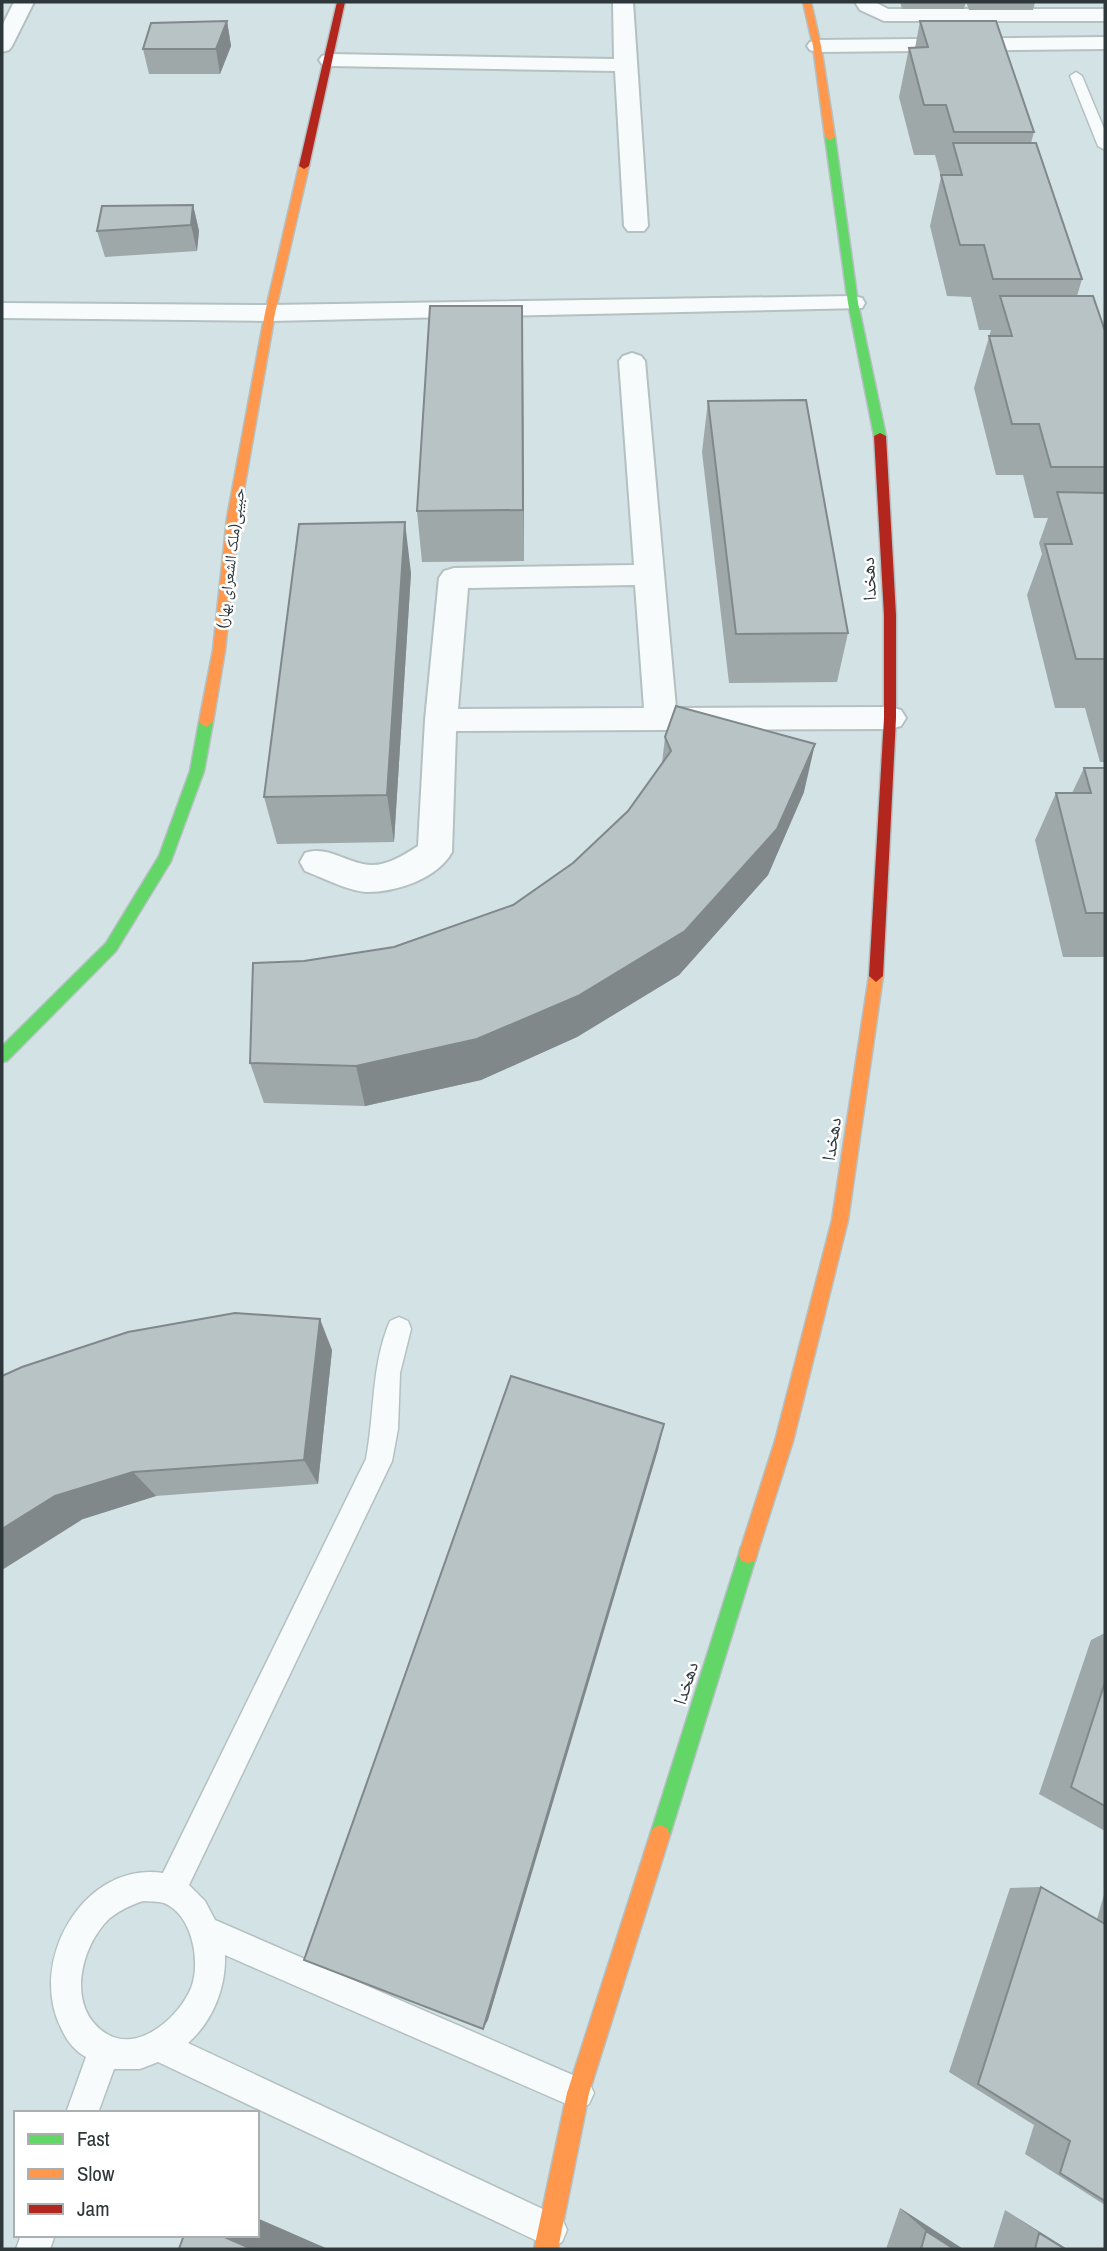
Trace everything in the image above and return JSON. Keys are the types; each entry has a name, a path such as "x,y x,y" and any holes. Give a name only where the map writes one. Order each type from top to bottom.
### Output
{"street":[{"path":"2,47 24,2"},
{"name":"حبیبی(ملک الشعرای بهار)","path":"2,1056 111,947 166,857 197,771 219,650 233,518 270,313 330,60 341,2"},
{"path":"623,2 636,226"},
{"name":"دهخدا","path":"548,2240 578,2094 784,1441 840,1220 878,963 890,718 890,615 883,448 853,303 817,46 807,2"},
{"path":"866,2 867,6 884,15 1072,8 1105,15"},
{"path":"817,46 1105,43"},
{"path":"330,60 625,65"},
{"path":"2,311 270,313 853,303"},
{"path":"632,361 661,719"},
{"path":"317,862 365,879 406,872 435,852 441,720 454,578 649,575"},
{"path":"441,720 890,718"}],"lane":[{"path":"1076,76 1105,146"},
{"path":"171,1890 379,1461 385,1429 387,1373 399,1329"},
{"path":"144,1886 171,1890 192,1906 206,1931 210,1964 204,1996 185,2025 161,2047 132,2056 104,2052 81,2035 68,2009 65,1976 74,1943 92,1914 116,1894 144,1886"},
{"path":"206,1931 578,2094"},
{"path":"161,2047 548,2240"},
{"path":"83,2111 104,2052"}],"building":[{"path":"227,21 216,49 143,49 151,23"},
{"path":"920,21 996,21 1034,132 954,132 946,105 924,105 909,48 928,47"},
{"path":"953,143 1036,143 1082,279 993,279 984,245 960,245 941,175 962,175"},
{"path":"193,205 191,225 97,231 102,206"},
{"path":"1000,296 1093,296 1105,331 1105,467 1051,467 1039,424 1012,424 989,336 1012,336"},
{"path":"430,306 522,306 523,510 417,511"},
{"path":"806,400 848,633 736,634 708,401"},
{"path":"1057,492 1105,493 1105,659 1076,659 1045,544 1072,544"},
{"path":"405,522 387,795 264,797 299,524"},
{"path":"676,706 815,744 777,829 685,931 578,996 477,1039 356,1066 250,1063 253,963 304,961 394,947 513,905 573,863 628,811 671,751 665,737"},
{"path":"1084,768 1105,768 1105,913 1086,913 1056,793 1091,793"},
{"path":"235,1313 320,1319 304,1460 133,1472 55,1496 2,1529 2,1376 128,1332"},
{"path":"511,1376 664,1424 483,2029 304,1960"},
{"path":"1105,1682 1105,1806 1071,1787"},
{"path":"1041,1887 1105,1924 1105,2201 1060,2173 1070,2141 978,2084"},
{"path":"926,2231 954,2249 921,2249"},
{"path":"1039,2233 1065,2249 1035,2249"},
{"path":"183,2237 225,2237 252,2249 179,2249"}],"traffic: fast":[{"path":"830,137 853,303 880,436"},
{"path":"2,1056 111,947 166,857 197,771 206,722"},
{"path":"660,1835 748,1554"}],"traffic: slow":[{"path":"807,2 817,46 830,137"},
{"path":"206,722 219,650 233,518 270,313 304,166"},
{"path":"748,1554 784,1441 840,1220 876,976"},
{"path":"546,2249 578,2093 660,1835"}],"traffic: jam":[{"path":"304,166 341,2"},
{"path":"876,976 890,718 890,615 880,436"}]}
